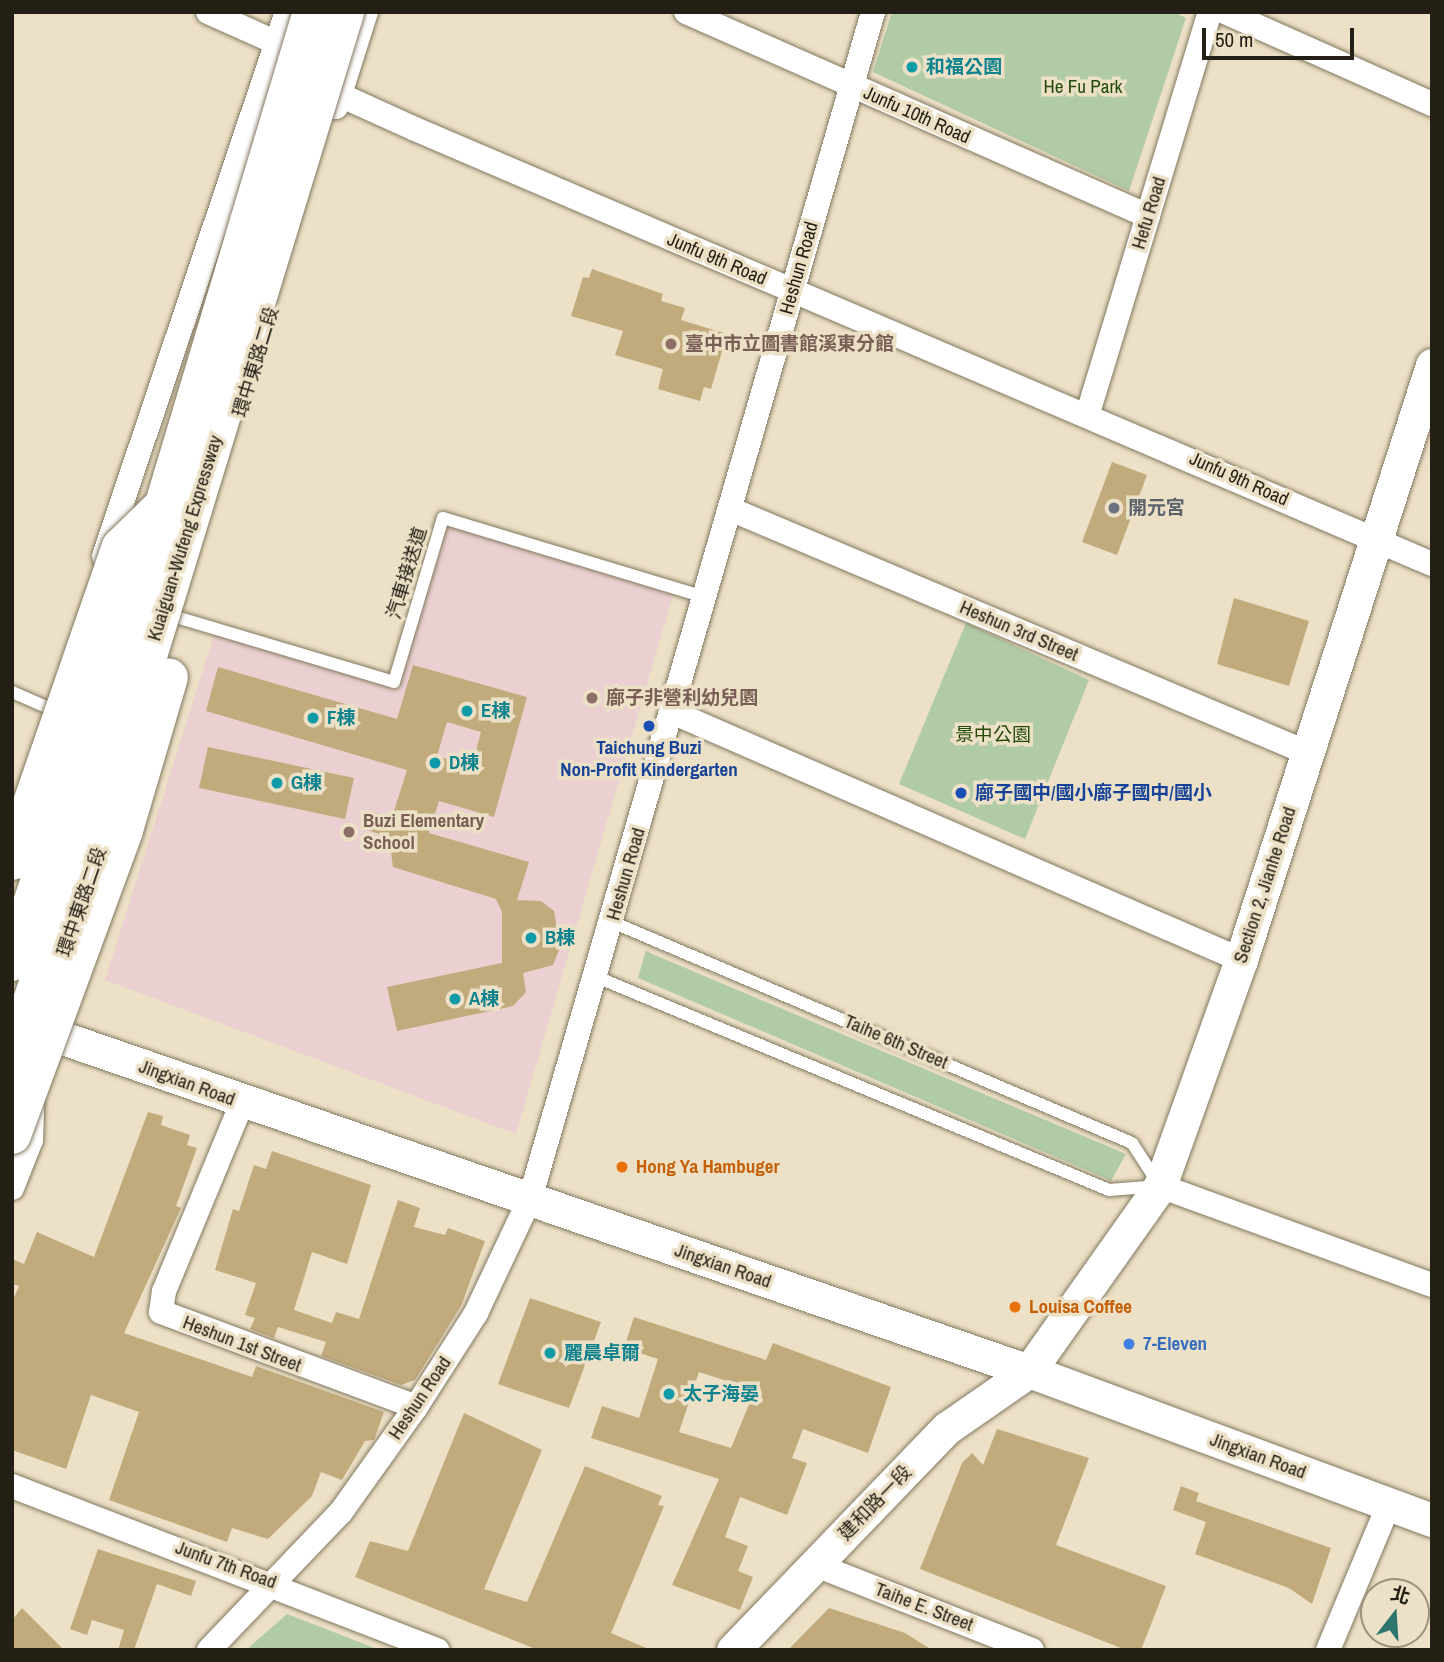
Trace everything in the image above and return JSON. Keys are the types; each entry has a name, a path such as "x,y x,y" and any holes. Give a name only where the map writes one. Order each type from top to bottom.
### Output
{"highway":[{"name":"Kuaiguan-Wufeng Expressway","path":"12,962 163,506 312,12"},
{"name":"Kuaiguan-Wufeng Expressway","path":"12,1059 130,715 345,12"},
{"path":"12,1135 124,830 211,541 227,399"},
{"path":"12,861 121,547 163,506"}],"street":[{"name":"Junfu 9th Road","path":"208,12 277,43 340,95 793,291 1088,413 1432,564"},
{"path":"12,810 287,12"},
{"name":"環中東路二段","path":"12,1096 26,1025 137,741 366,12"},
{"name":"Junfu 10th Road","path":"686,12 1149,216"},
{"name":"Heshun Road","path":"209,1650 277,1584 341,1512 416,1407 476,1313 530,1199 599,978 612,922 873,12"},
{"name":"Hefu Road","path":"1088,413 1210,12"},
{"path":"1225,12 1432,104"},
{"name":"Section 2, Jianhe Road","path":"1029,1371 1160,1186 1241,960 1308,753 1373,538 1432,365"},
{"name":"Heshun 3rd Street","path":"730,509 1308,753"},
{"path":"672,712 1241,960"},
{"name":"環中東路二段","path":"12,1188 31,1140 26,1025"},
{"name":"Jingxian Road","path":"26,1025 242,1103 1029,1371 1432,1520"},
{"name":"Heshun 1st Street","path":"242,1103 164,1291 162,1312 416,1407"},
{"path":"1160,1186 1432,1285"},
{"name":"建和路一段","path":"733,1650 947,1428 1029,1371"},
{"name":"Junfu 7th Road","path":"12,1486 277,1584 438,1650"},
{"path":"1328,1650 1389,1504"},
{"name":"Taihe E. Street","path":"816,1565 1032,1650"}],"lane":[{"name":"汽車接送道","path":"176,617 394,682 443,518 705,597"},
{"path":"12,692 49,709 137,741"},
{"name":"Taihe 6th Street","path":"612,922 1132,1143 1160,1186"},
{"path":"599,978 1110,1190 1160,1186"}],"shaded area":[{"name":"Buzi Elementary School","path":"443,518 675,588 516,1134 105,980 216,629 394,682"}],"green space":[{"name":"He Fu Park","path":"892,12 1174,12 1186,18 1129,191 873,72"},
{"name":"景中公園","path":"966,623 1089,680 1025,839 899,784"},
{"path":"646,950 1126,1154 1111,1181 638,978"},
{"path":"287,1614 380,1650 246,1650"}],"building":[{"name":"臺中市立圖書館溪東分館","path":"592,269 663,294 661,301 685,308 681,320 727,334 711,389 704,387 700,401 658,389 663,369 615,355 623,331 571,316 583,277 589,278"},
{"name":"開元宮","path":"1112,462 1147,475 1117,555 1082,542"},
{"path":"1234,598 1309,621 1289,686 1217,664"},
{"path":"413,665 527,697 494,817 439,801 429,833 529,862 517,900 541,901 554,911 560,948 553,965 523,973 526,992 513,1006 397,1031 387,987 502,963 502,912 496,899 393,867 389,837 367,830 361,818 373,812 392,817 407,770 206,711 218,667 397,719","holes":["447,722 481,732 472,766 437,756"]},
{"name":"G棟","path":"208,747 354,778 345,819 199,788"},
{"path":"148,1112 163,1116 161,1125 190,1135 187,1145 197,1148 176,1206 181,1208 124,1333 252,1377 256,1366 384,1412 374,1440 365,1441 342,1480 321,1472 312,1496 268,1539 232,1528 227,1542 109,1500 139,1412 91,1395 66,1469 12,1450 12,1302 19,1286 12,1284 12,1259 24,1264 37,1232 94,1257"},
{"path":"272,1151 371,1185 347,1264 312,1252 294,1310 332,1323 336,1312 359,1319 398,1200 420,1208 414,1227 445,1235 448,1228 485,1241 461,1306 415,1380 401,1385 321,1356 326,1342 278,1327 274,1338 250,1329 255,1318 245,1315 256,1283 215,1270 233,1209 239,1211 254,1165 266,1169"},
{"name":"麗晨卓爾","path":"530,1298 601,1322 569,1408 498,1384"},
{"path":"634,1317 766,1360 773,1343 891,1387 868,1453 803,1429 792,1458 807,1463 787,1515 740,1497 725,1537 748,1546 738,1571 753,1577 740,1610 672,1585 719,1479 591,1438 602,1406 639,1418 658,1359 624,1348","holes":["699,1372 755,1390 731,1448 679,1432"]},
{"path":"464,1413 542,1450 484,1589 527,1602 585,1466 662,1496 658,1505 664,1506 611,1633 651,1650 538,1650 355,1577 370,1541 408,1551"},
{"path":"997,1429 1089,1458 1056,1545 1166,1586 1141,1650 1126,1650 920,1569 962,1463 972,1453 983,1465"},
{"path":"1181,1486 1199,1493 1196,1501 1331,1548 1312,1604 1289,1588 1195,1554 1206,1522 1173,1510"},
{"path":"98,1549 196,1581 191,1596 157,1584 134,1650 118,1650 124,1630 92,1620 87,1635 70,1629"},
{"path":"22,1608 64,1650 12,1650 12,1620"},
{"path":"829,1608 905,1633 932,1650 788,1650"}],"place":[{"name":"和福公園","path":"912,67"},
{"name":"臺中市立圖書館溪東分館","path":"671,344"},
{"name":"開元宮","path":"1114,508"},
{"name":"廍子非營利幼兒園","path":"592,698"},
{"name":"E棟","path":"467,711"},
{"name":"F棟","path":"313,718"},
{"name":"Taichung Buzi Non-Profit Kindergarten","path":"649,726"},
{"name":"D棟","path":"435,763"},
{"name":"G棟","path":"277,783"},
{"name":"廍子國中/國小廍子國中/國小","path":"961,793"},
{"name":"Buzi Elementary School","path":"349,832"},
{"name":"B棟","path":"531,938"},
{"name":"A棟","path":"455,999"},
{"name":"Hong Ya Hambuger","path":"622,1167"},
{"name":"Louisa Coffee","path":"1015,1307"},
{"name":"7-Eleven","path":"1129,1344"},
{"name":"麗晨卓爾","path":"550,1353"},
{"name":"太子海晏","path":"669,1394"}]}
